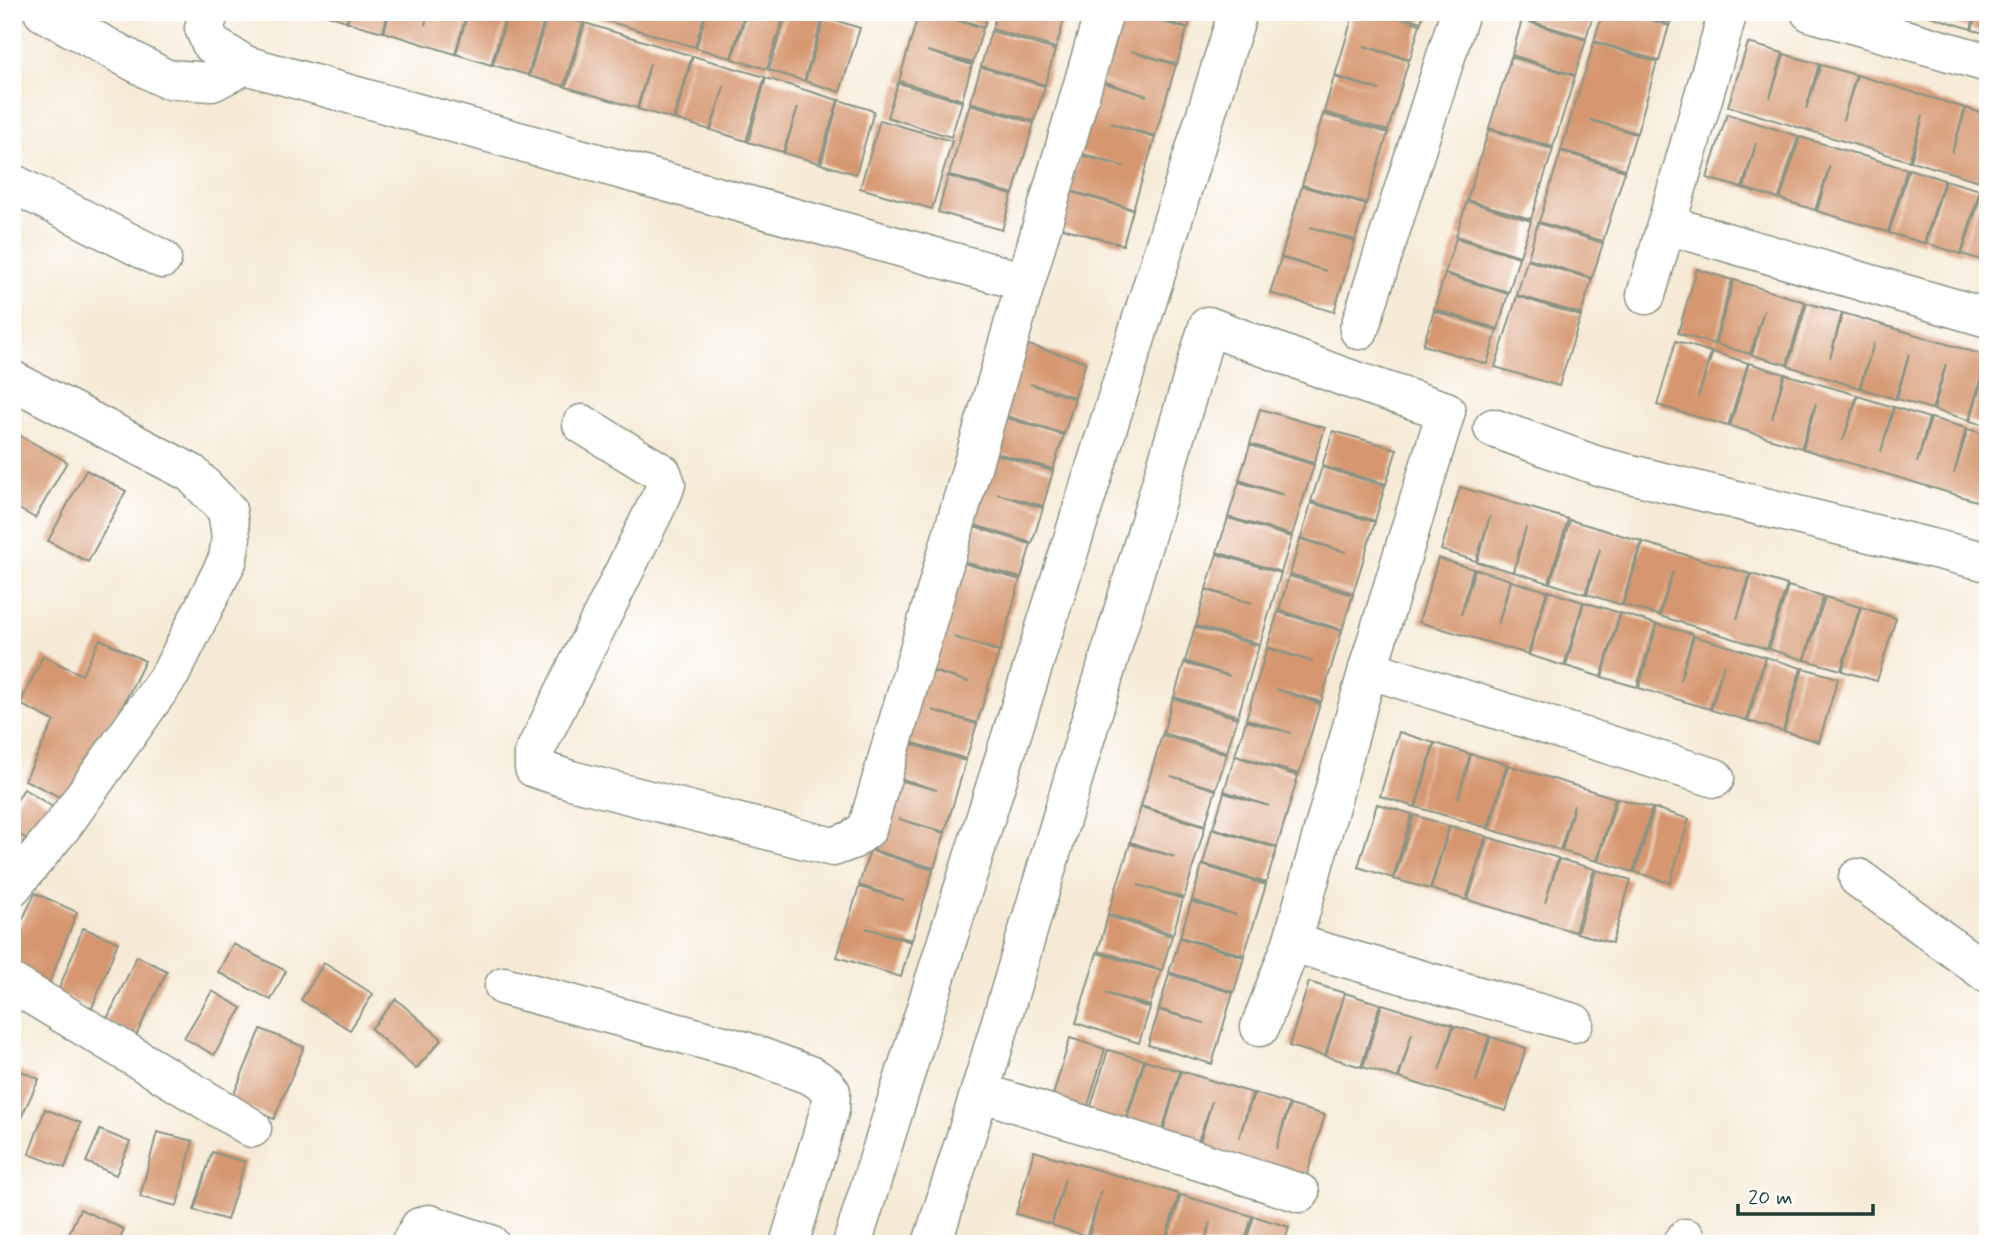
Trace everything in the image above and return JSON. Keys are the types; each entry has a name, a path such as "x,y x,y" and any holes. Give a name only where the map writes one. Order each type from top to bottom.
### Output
{"street":[{"path":"43,12 166,79 212,82 245,65"},
{"path":"210,12 204,28 211,44 245,65 1024,282"},
{"path":"582,424 662,472 666,484 540,738 534,753 534,768 833,847 852,840 867,829 1104,12"},
{"path":"852,1244 1238,12"},
{"path":"1359,330 1460,12"},
{"path":"1646,295 1728,12"},
{"path":"1810,12 1988,63"},
{"path":"12,183 162,260"},
{"path":"1667,225 1988,318"},
{"path":"932,1244 980,1092 1208,326 1344,377 1447,411 1368,669 1292,943 1260,1027"},
{"path":"12,380 191,473 227,510 231,537 228,559 171,673 64,824 12,887"},
{"path":"1493,428 1598,466 1988,562"},
{"path":"1368,669 1714,778"},
{"path":"1858,878 1988,974"},
{"path":"1292,943 1574,1023"},
{"path":"12,983 252,1128"},
{"path":"504,986 742,1050 812,1076 826,1085 831,1092 830,1109 789,1244"},
{"path":"980,1092 1300,1193"},
{"path":"410,1244 420,1227 429,1224 490,1244"}],"building":[{"path":"319,12 349,12 346,21"},
{"path":"350,12 388,12 383,32 347,22"},
{"path":"390,12 428,12 425,25 429,12 467,12 455,54 384,32"},
{"path":"468,12 507,12 491,65 456,54"},
{"path":"508,12 546,12 528,75 493,65"},
{"path":"588,12 705,12 695,47 587,15"},
{"path":"707,12 745,12 731,58 696,48"},
{"path":"747,12 785,12 767,69 732,59"},
{"path":"787,12 808,12 823,17 804,81 769,70"},
{"path":"919,12 928,12 983,28 973,63 927,51 972,65 962,100 899,81"},
{"path":"936,12 988,12 984,27"},
{"path":"997,12 1066,13 1056,48 992,29"},
{"path":"1123,12 1187,29 1177,64 1131,51 1176,65 1155,136 1110,123 1155,138 1133,209 1069,190 1080,155 1125,167 1080,153 1101,82 1147,96 1102,81"},
{"path":"1138,12 1192,12 1188,28"},
{"path":"1354,12 1381,12 1420,24 1410,59 1364,46 1409,60 1388,131 1324,112 1334,77 1380,90 1335,76"},
{"path":"1389,12 1424,12 1421,22"},
{"path":"1525,12 1594,12 1586,38 1523,19"},
{"path":"1603,12 1626,12 1669,26 1659,61 1594,41"},
{"path":"1632,12 1673,12 1670,24"},
{"path":"1917,12 1976,12 1971,29"},
{"path":"1977,12 1988,12 1988,34 1972,30"},
{"path":"548,13 583,23 564,86 529,76"},
{"path":"825,17 860,28 840,92 805,81"},
{"path":"1522,20 1586,40 1575,75 1512,55"},
{"path":"585,23 692,56 673,119 638,109 650,63 637,108 566,87"},
{"path":"991,31 1055,50 1045,85 981,66"},
{"path":"1594,42 1657,62 1637,133 1591,120 1636,134 1625,169 1561,150"},
{"path":"1748,43 1783,53 1770,98 1784,54 1819,64 1806,109 1821,65 1856,75 1843,120 1857,75 1965,108 1952,153 1966,108 1988,115 1988,165 1983,182 1911,161 1923,116 1909,161 1728,106"},
{"path":"693,56 765,77 746,141 711,130 724,86 710,130 675,119"},
{"path":"1511,57 1575,76 1553,147 1489,128"},
{"path":"981,67 1045,86 1034,121 970,102"},
{"path":"766,78 838,100 819,163 784,153 798,107 783,152 748,142"},
{"path":"898,83 962,102 951,137 887,117"},
{"path":"839,100 874,111 856,174 821,164"},
{"path":"970,104 1034,123 1013,194 949,175"},
{"path":"1323,114 1388,133 1366,203 1302,185"},
{"path":"1727,114 1798,136 1779,199 1744,188 1756,143 1742,188 1707,178"},
{"path":"880,120 952,141 932,209 860,188"},
{"path":"1489,129 1553,149 1531,219 1467,200"},
{"path":"1800,137 1907,169 1888,232 1817,211 1830,165 1815,210 1780,199"},
{"path":"1561,151 1625,171 1603,241 1539,222"},
{"path":"1909,169 1944,180 1924,243 1889,233"},
{"path":"948,176 1012,195 1002,230 938,212"},
{"path":"1945,180 1980,190 1961,254 1926,243"},
{"path":"1302,186 1366,205 1355,240 1310,227 1355,241 1334,312 1270,293 1281,258 1326,271 1281,257"},
{"path":"1069,191 1133,210 1123,245 1059,227"},
{"path":"1982,191 1988,192 1988,262 1962,254"},
{"path":"1467,201 1531,221 1520,256 1456,236"},
{"path":"1538,223 1603,243 1592,278 1528,258"},
{"path":"1456,238 1519,257 1509,292 1445,273"},
{"path":"1527,260 1592,279 1581,314 1517,295"},
{"path":"1697,269 1732,280 1714,344 1678,333"},
{"path":"1445,274 1508,294 1498,329 1434,309"},
{"path":"1734,280 1805,302 1787,365 1752,355 1764,310 1750,354 1715,344"},
{"path":"1517,296 1581,316 1559,386 1495,367"},
{"path":"1807,303 1842,313 1830,358 1843,313 1987,356 1969,420 1934,410 1946,364 1932,409 1897,399 1909,354 1895,399 1860,388 1874,343 1859,388 1788,366"},
{"path":"1434,311 1497,330 1487,364 1423,345"},
{"path":"1676,341 1711,352 1698,397 1713,352 1748,363 1728,426 1657,405"},
{"path":"1022,343 1086,362 1075,397 1030,384 1075,399 1064,434 1001,414"},
{"path":"1749,363 1784,374 1772,419 1785,374 1857,395 1843,441 1858,396 1893,407 1881,452 1894,407 1929,418 1917,463 1931,418 1966,428 1954,474 1968,429 1988,435 1988,488 1983,503 1803,449 1816,403 1801,448 1730,426"},
{"path":"1988,363 1988,426 1970,421"},
{"path":"1260,409 1325,428 1314,463 1250,444"},
{"path":"1000,416 1064,435 1053,469 990,451"},
{"path":"12,431 67,462 35,518 12,505"},
{"path":"1333,431 1397,449 1386,484 1322,466"},
{"path":"1250,445 1314,465 1292,535 1228,517 1239,482 1284,495 1239,480"},
{"path":"989,452 1053,471 1043,506 997,494 1043,508 1032,543 968,523"},
{"path":"1322,467 1385,486 1375,521 1311,501"},
{"path":"86,470 126,491 88,562 48,541"},
{"path":"1460,487 1568,519 1549,583 1514,572 1526,527 1513,572 1477,562 1490,516 1476,561 1441,550"},
{"path":"1311,503 1375,522 1353,593 1290,574 1300,539 1346,552 1301,538"},
{"path":"1228,518 1292,537 1281,572 1217,552"},
{"path":"1570,520 1641,541 1622,605 1587,594 1600,549 1585,594 1550,583"},
{"path":"968,525 1031,544 1021,578 957,560"},
{"path":"1643,542 1750,574 1737,619 1752,574 1787,585 1767,649 1660,616 1673,571 1659,615 1623,605"},
{"path":"1217,554 1281,573 1260,644 1196,626 1206,590 1252,603 1206,589"},
{"path":"1438,558 1473,569 1461,615 1475,569 1510,580 1498,625 1511,581 1547,591 1528,654 1419,622"},
{"path":"957,561 1020,580 1000,651 954,637 999,652 977,723 932,710 977,724 966,759 903,740 924,669 969,682 924,668"},
{"path":"1289,576 1353,595 1342,630 1279,610"},
{"path":"1788,586 1823,596 1804,660 1769,649"},
{"path":"1548,591 1583,602 1564,666 1529,655"},
{"path":"1825,597 1860,607 1841,670 1805,660"},
{"path":"1584,602 1620,613 1601,677 1566,666"},
{"path":"1861,607 1896,618 1877,681 1842,671"},
{"path":"1278,612 1342,631 1321,702 1276,689 1320,704 1299,774 1235,755 1246,721 1291,733 1246,719 1267,648 1313,662 1267,647"},
{"path":"1621,613 1656,624 1637,687 1602,677"},
{"path":"1657,624 1693,634 1680,680 1694,636 1765,657 1746,720 1711,710 1724,664 1710,709 1639,688"},
{"path":"1195,627 1259,646 1238,716 1174,697 1184,663 1230,676 1185,661"},
{"path":"100,639 145,661 74,804 25,780 54,721 20,704 43,656 82,675"},
{"path":"1766,657 1801,668 1783,731 1748,721"},
{"path":"1803,668 1838,678 1819,742 1784,731"},
{"path":"1173,698 1237,718 1227,752 1163,733"},
{"path":"1399,732 1434,743 1415,807 1380,796"},
{"path":"1162,735 1227,754 1216,789 1171,776 1216,790 1205,825 1141,806"},
{"path":"902,741 966,761 945,832 899,819 945,833 934,868 870,849 891,778 937,790 892,776"},
{"path":"1435,743 1470,754 1458,799 1471,754 1507,764 1488,828 1416,807"},
{"path":"1235,756 1298,776 1277,847 1213,828 1224,793 1269,806 1224,791"},
{"path":"1508,765 1615,798 1597,861 1562,851 1574,805 1560,850 1489,829"},
{"path":"24,789 56,809 34,843 12,830 12,808"},
{"path":"1617,798 1652,808 1633,872 1598,861"},
{"path":"1377,804 1412,814 1393,878 1358,867"},
{"path":"1141,807 1205,827 1184,898 1138,885 1183,899 1173,934 1108,914 1130,844 1175,857 1130,842"},
{"path":"1654,808 1689,819 1670,883 1635,872"},
{"path":"1414,815 1449,826 1430,889 1394,879"},
{"path":"1450,826 1486,836 1466,900 1431,889"},
{"path":"1212,829 1277,848 1266,883 1203,864"},
{"path":"1487,837 1558,858 1545,903 1559,859 1594,869 1575,932 1468,900"},
{"path":"870,850 933,870 912,940 866,928 911,942 901,977 837,957 859,887 904,900 859,885"},
{"path":"1202,865 1266,885 1244,955 1180,937 1191,902 1236,915 1192,900"},
{"path":"1596,870 1631,880 1612,943 1577,933"},
{"path":"35,893 77,912 46,991 12,976 12,942"},
{"path":"1108,916 1172,936 1162,970 1098,951"},
{"path":"83,928 118,942 92,1008 57,994"},
{"path":"1180,938 1244,957 1234,992 1169,972"},
{"path":"233,944 286,971 271,1000 218,972"},
{"path":"1097,953 1161,971 1150,1006 1105,993 1150,1008 1139,1043 1076,1023"},
{"path":"137,956 167,971 136,1036 106,1021"},
{"path":"324,963 373,994 350,1030 301,1000"},
{"path":"1169,974 1233,993 1212,1064 1148,1045 1159,1010 1204,1023 1159,1009"},
{"path":"1309,982 1344,993 1325,1056 1289,1046"},
{"path":"212,991 242,1008 214,1055 184,1038"},
{"path":"1345,993 1380,1004 1361,1067 1326,1056"},
{"path":"396,999 442,1039 416,1069 371,1029"},
{"path":"1382,1004 1453,1025 1439,1071 1454,1026 1489,1036 1476,1082 1491,1037 1526,1048 1506,1111 1399,1078 1412,1033 1398,1078 1363,1067"},
{"path":"261,1029 304,1047 274,1119 231,1101"},
{"path":"1070,1038 1105,1049 1086,1112 1051,1102"},
{"path":"1108,1050 1144,1060 1124,1123 1089,1113"},
{"path":"1145,1060 1180,1071 1161,1134 1126,1124"},
{"path":"12,1067 39,1079 12,1137"},
{"path":"1181,1071 1252,1093 1239,1138 1254,1093 1289,1104 1276,1149 1290,1105 1325,1115 1306,1178 1199,1145 1212,1101 1197,1145 1162,1135"},
{"path":"45,1109 81,1123 65,1168 29,1154"},
{"path":"100,1130 130,1142 116,1175 86,1162"},
{"path":"157,1132 193,1141 177,1206 140,1197"},
{"path":"1034,1151 1179,1194 1164,1244 1116,1244 1089,1236 1101,1190 1087,1236 1052,1225 1065,1179 1051,1224 1016,1214"},
{"path":"212,1152 245,1162 227,1220 194,1210"},
{"path":"1181,1195 1252,1216 1244,1244 1205,1244 1210,1223 1204,1244 1165,1244"},
{"path":"80,1209 124,1229 118,1244 64,1244"},
{"path":"1254,1216 1289,1227 1284,1244 1245,1244"}]}
